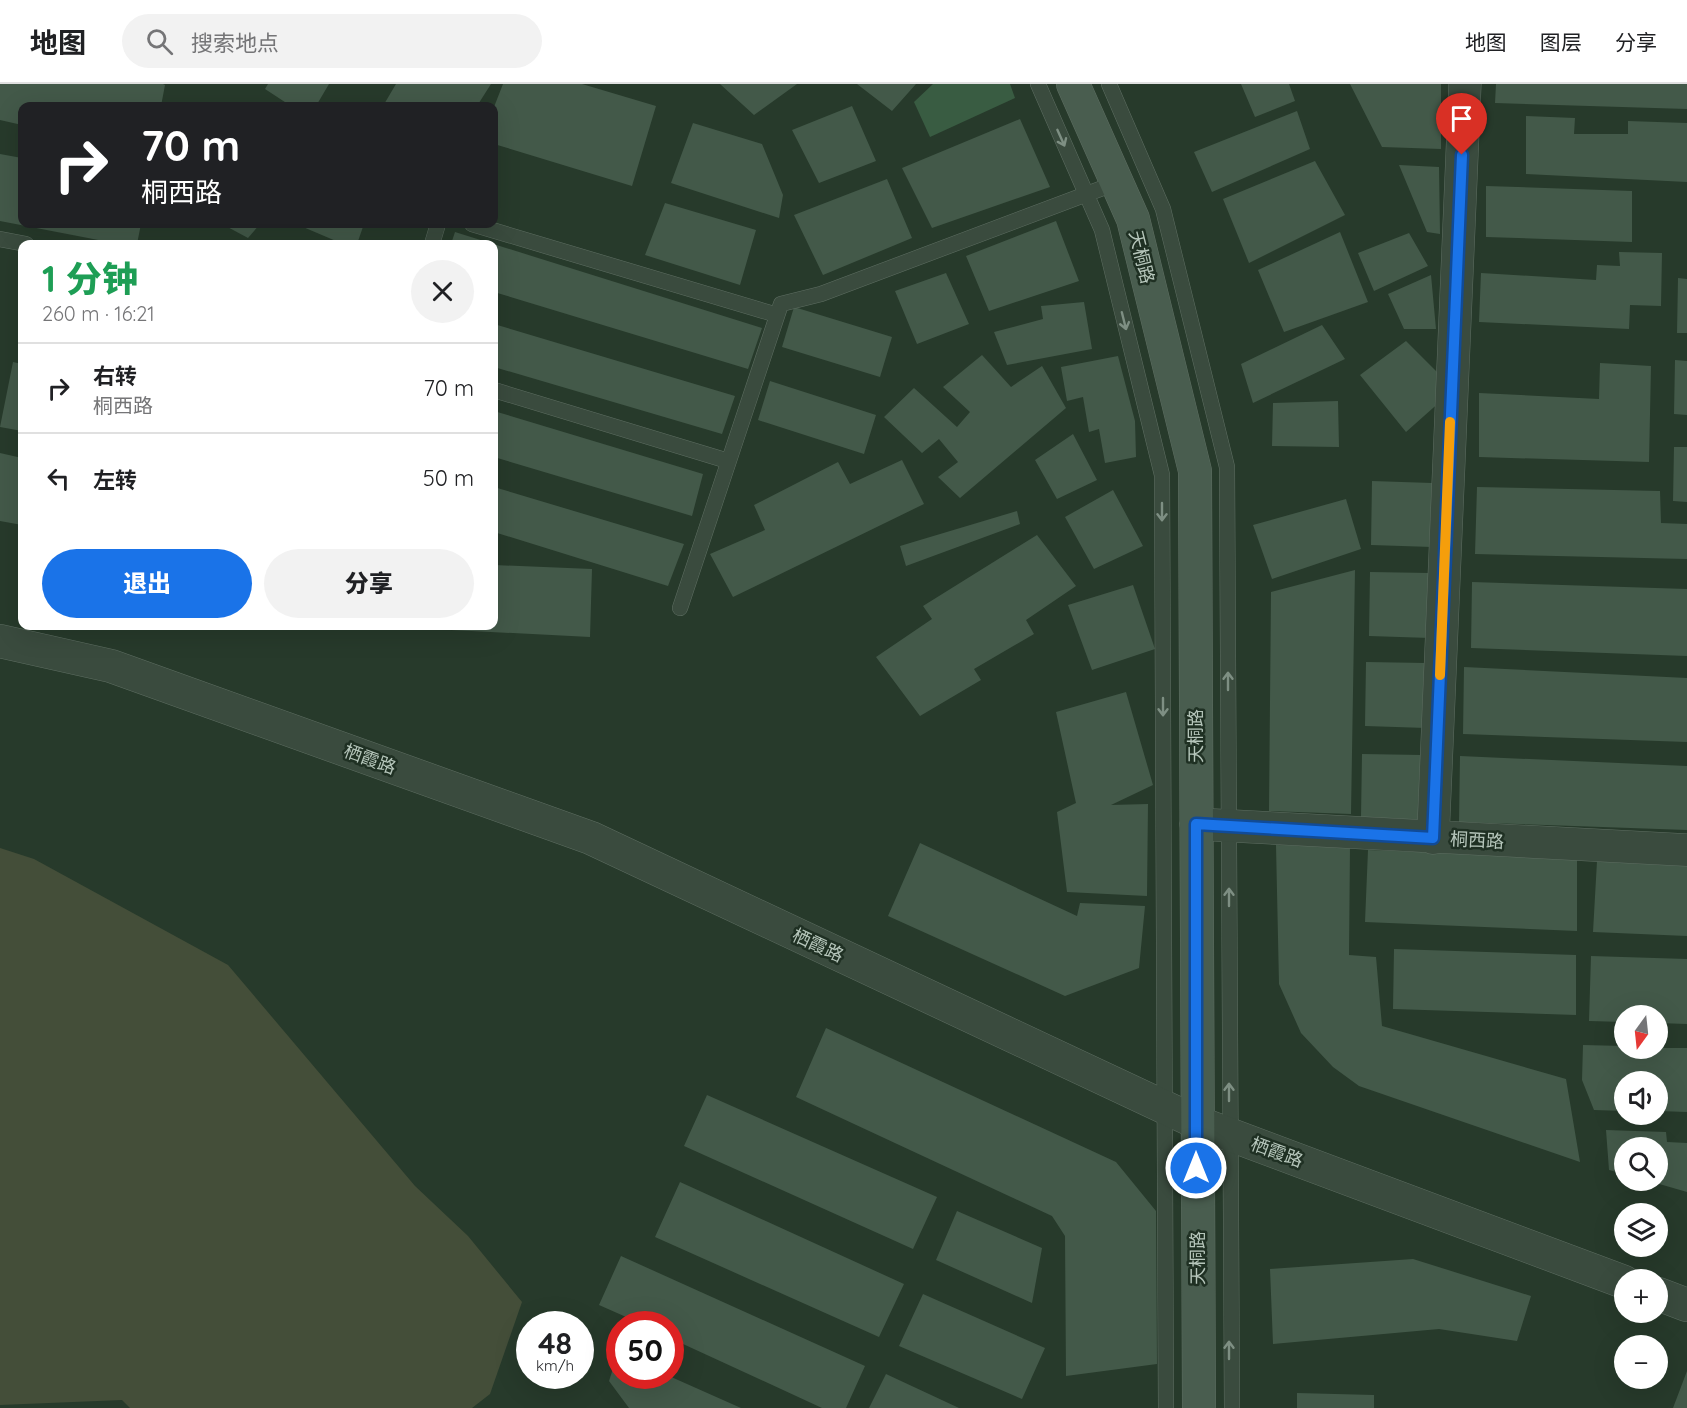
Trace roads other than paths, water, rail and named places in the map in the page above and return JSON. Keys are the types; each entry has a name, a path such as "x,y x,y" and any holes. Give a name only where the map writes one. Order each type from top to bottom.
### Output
{"main road":[{"name":"天桐路","path":"1073,84 1132,219 1195,471 1199,1408"}],"street":[{"path":"1433,838 1465,84"},
{"name":"栖霞路","path":"0,641 111,666 591,838 1196,1122 1614,1278"},
{"name":"桐西路","path":"1196,824 1687,850"},
{"path":"1668,1298 1687,1305"}],"lane":[{"path":"1038,84 1102,230 1162,475 1166,1408"},
{"path":"1109,84 1163,209 1227,467 1232,1408"},
{"path":"680,608 781,304 821,294 1116,183"},
{"path":"485,228 777,315"},
{"path":"0,239 18,242"},
{"path":"498,391 729,461"}]}
